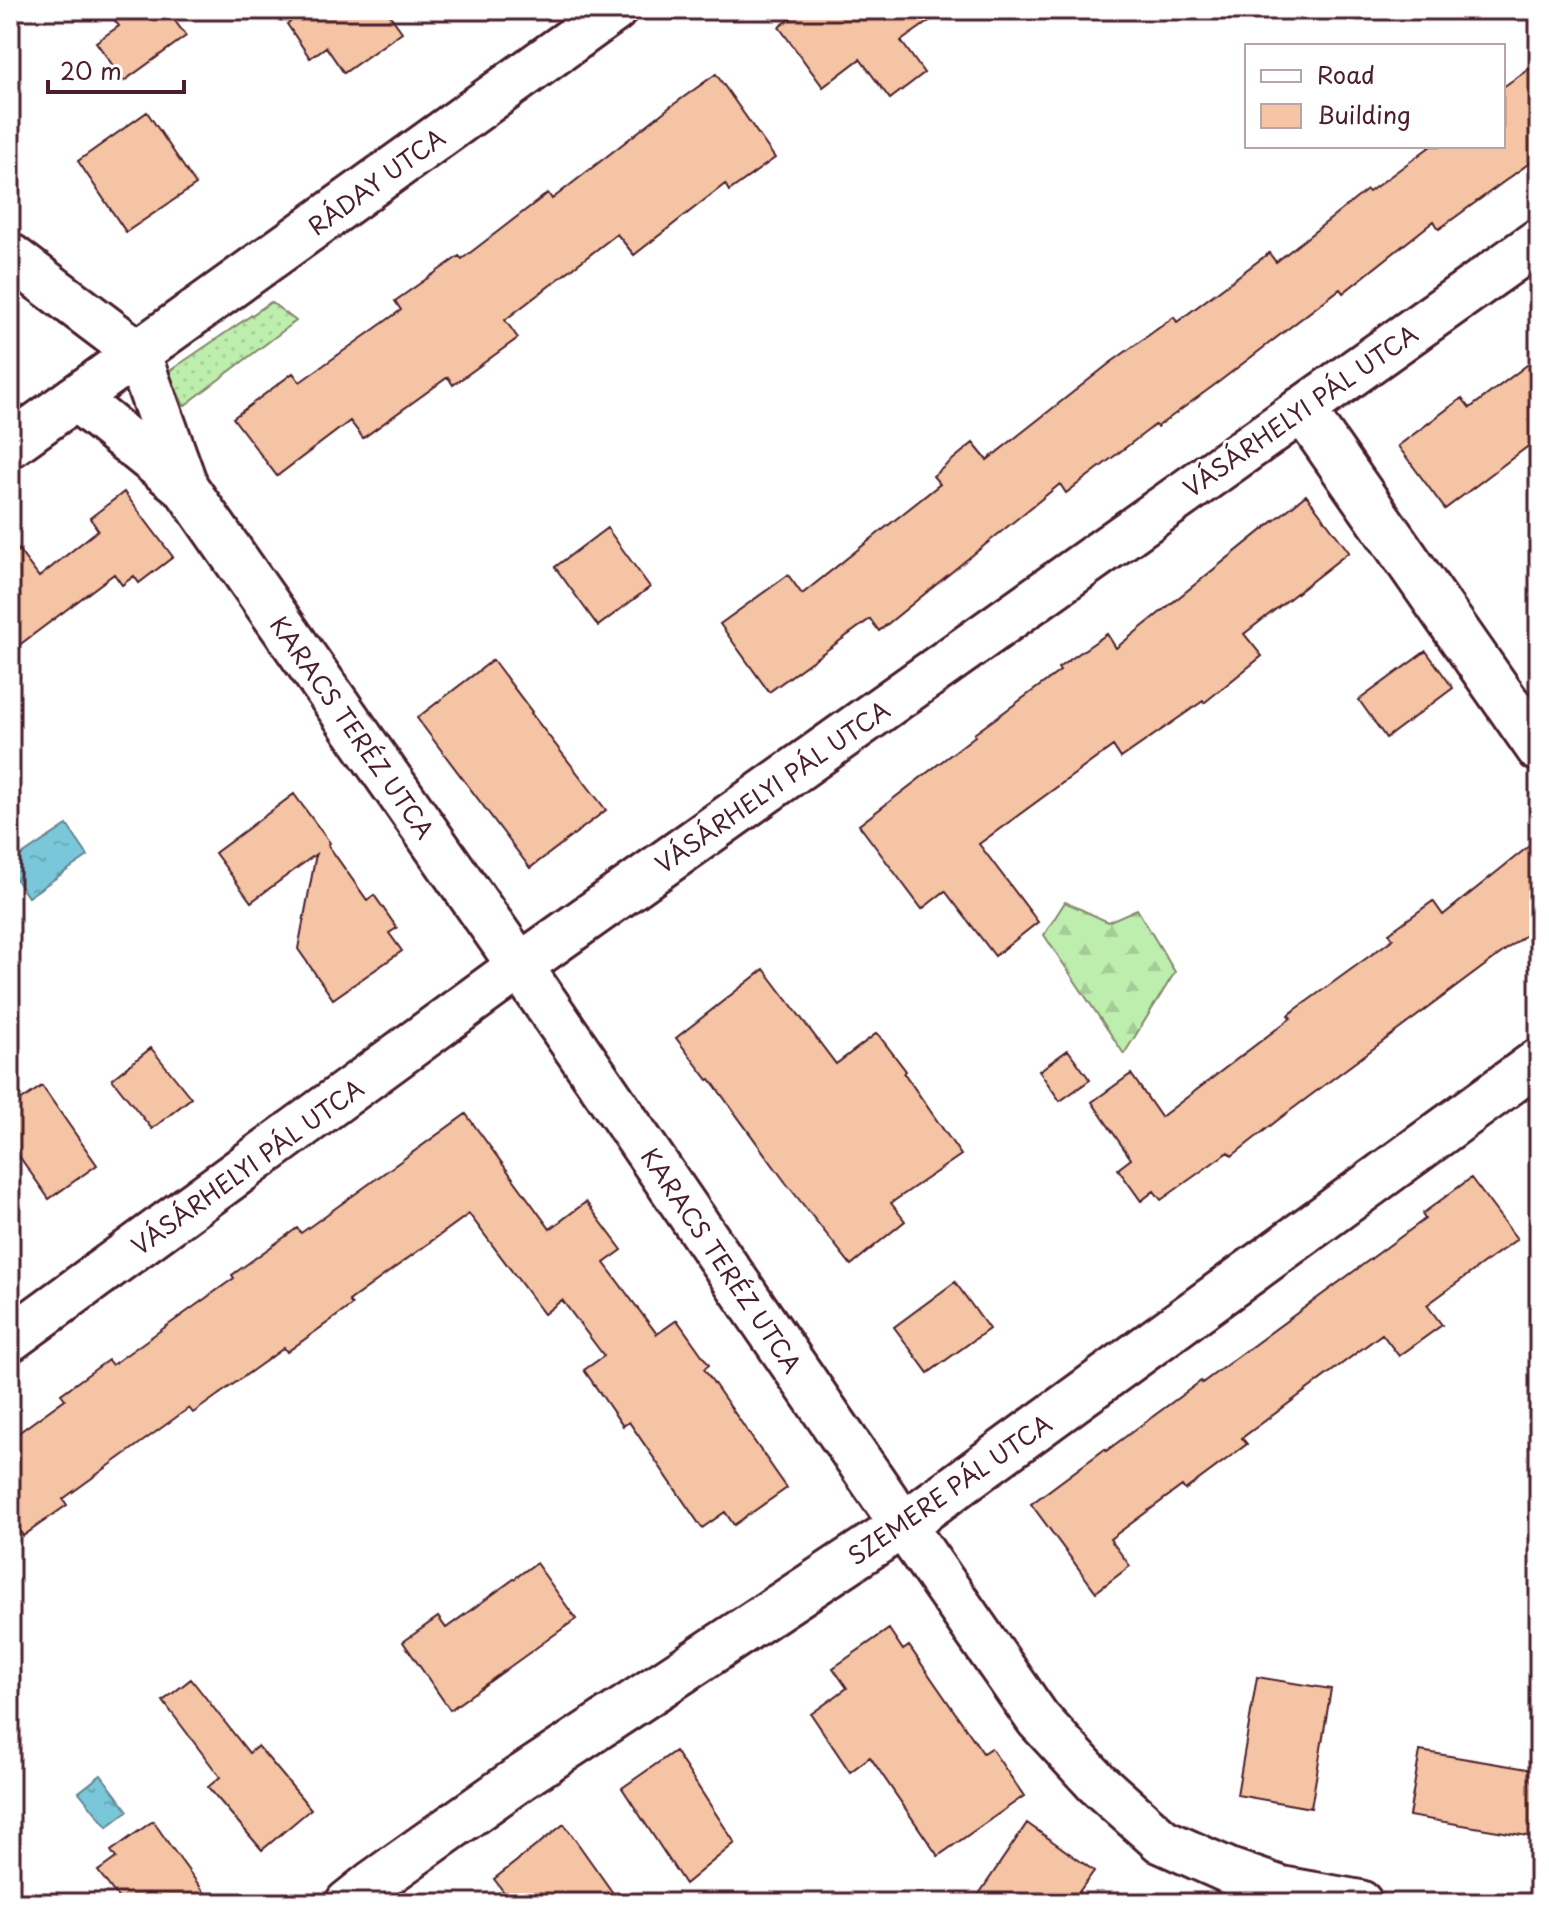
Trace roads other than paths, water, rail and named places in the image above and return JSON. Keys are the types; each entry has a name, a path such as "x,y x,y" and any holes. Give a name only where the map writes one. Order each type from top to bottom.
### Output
{"street":[{"name":"RÁDAY UTCA","path":"10,445 614,10"},
{"name":"VÁSÁRHELYI PÁL UTCA","path":"10,1339 520,966 1539,241"},
{"path":"10,256 137,352"},
{"name":"KARACS TERÉZ UTCA","path":"137,352 186,488 520,966 1038,1719 1097,1783 1162,1841 1229,1871 1281,1889 1360,1903"},
{"name":"KARACS TERÉZ UTCA","path":"75,398 186,488"},
{"path":"1302,409 1539,749"},
{"name":"SZEMERE PÁL UTCA","path":"348,1903 519,1779 903,1525 1539,1061"}],"water":[{"path":"67,825 88,856 28,897 10,871 10,863"},
{"path":"101,1775 128,1811 107,1827 79,1792"}]}
